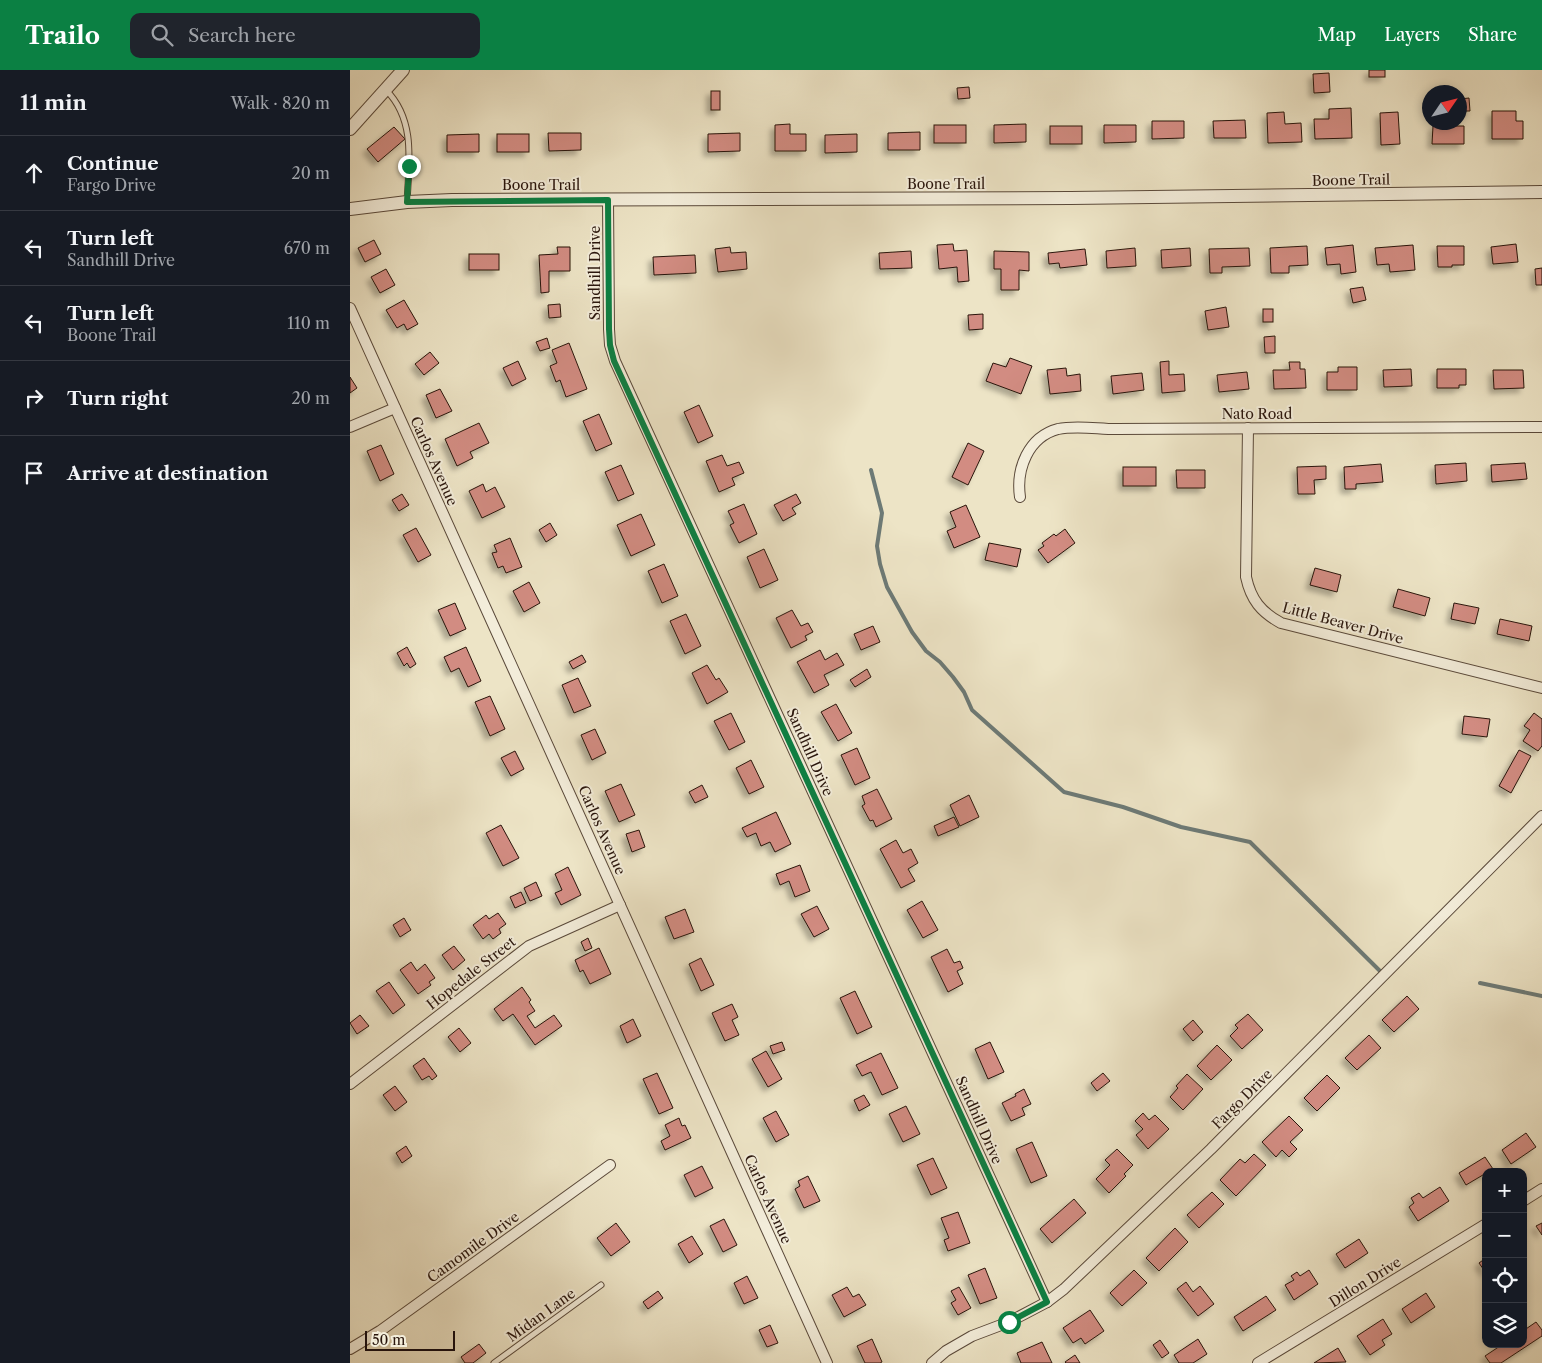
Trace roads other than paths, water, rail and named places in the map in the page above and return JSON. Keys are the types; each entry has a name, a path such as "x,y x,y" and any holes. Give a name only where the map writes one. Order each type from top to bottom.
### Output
{"street":[{"path":"350,129 403,70"},
{"name":"Boone Trail","path":"350,209 407,202 1072,198 1542,192"},
{"name":"Sandhill Drive","path":"608,200 609,329 614,361 1047,1302"},
{"name":"Carlos Avenue","path":"350,308 827,1363"},
{"path":"350,427 395,408"},
{"name":"Nato Road","path":"1020,497 1019,476 1022,462 1028,450 1046,434 1067,428 1542,427"},
{"name":"Little Beaver Drive","path":"1248,428 1246,577 1249,590 1260,609 1281,623 1542,688"},
{"name":"Fargo Drive","path":"932,1363 946,1351 972,1336 1009,1322 1047,1302 1064,1289 1211,1149 1542,816"},
{"name":"Hopedale Street","path":"350,1084 529,946 620,905"},
{"name":"Camomile Drive","path":"350,1349 380,1331 610,1164"},
{"path":"1527,1198 1542,1189"},
{"name":"Dillon Drive","path":"1258,1363 1482,1226"}],"lane":[{"path":"386,90 395,99 405,120 410,142 407,202"},
{"name":"Midan Lane","path":"494,1363 601,1285"}],"waterway":[{"path":"871,470 882,513 877,546 887,587 912,632 926,651 940,662 953,677 964,692 972,710 1064,792 1123,807 1181,827 1250,842 1380,971"},
{"path":"1480,983 1542,996"}]}
